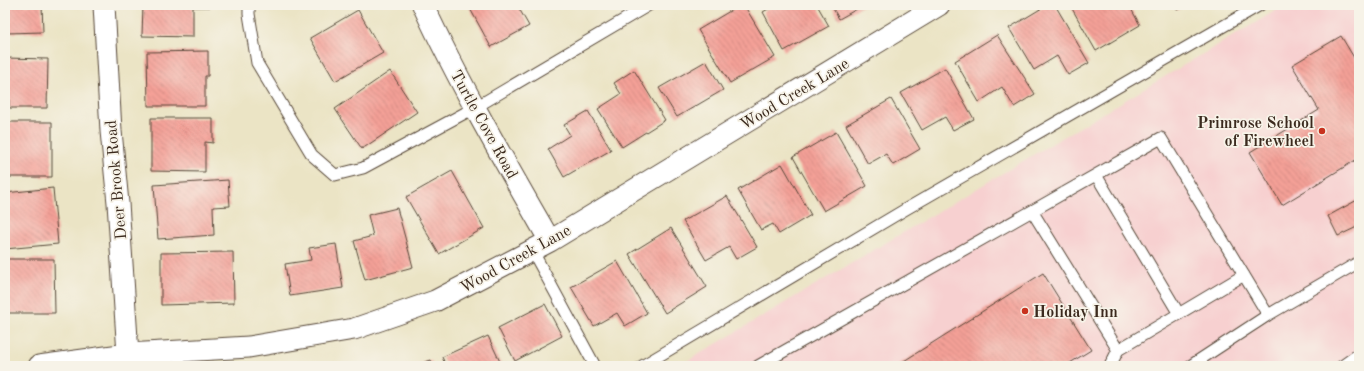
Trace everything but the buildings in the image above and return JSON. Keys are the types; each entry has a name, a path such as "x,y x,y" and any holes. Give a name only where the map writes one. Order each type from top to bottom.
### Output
{"street":[{"name":"Deer Brook Road","path":"104,5 111,131 118,203 128,354"},
{"name":"Turtle Cove Road","path":"423,5 439,41 550,241"},
{"name":"Wood Creek Lane","path":"40,366 128,354 250,347 354,329 435,301 550,241 939,5"}],"lane":[{"path":"249,5 249,14 257,63 312,155 335,175 363,168 476,107 649,5"},
{"path":"642,366 913,205 1260,5"},
{"path":"758,366 1161,138 1268,315"},
{"path":"1096,175 1179,314"},
{"path":"1032,211 1118,350"},
{"path":"532,250 596,366"},
{"path":"1190,366 1268,315 1359,262"},
{"path":"1110,366 1118,350 1244,275"},
{"path":"1342,366 1359,354"}],"shaded area":[{"path":"1285,5 1359,5 1359,366 679,366"}],"place":[{"name":"Primrose School of Firewheel","path":"1322,131"},
{"name":"Holiday Inn","path":"1025,311"}]}
